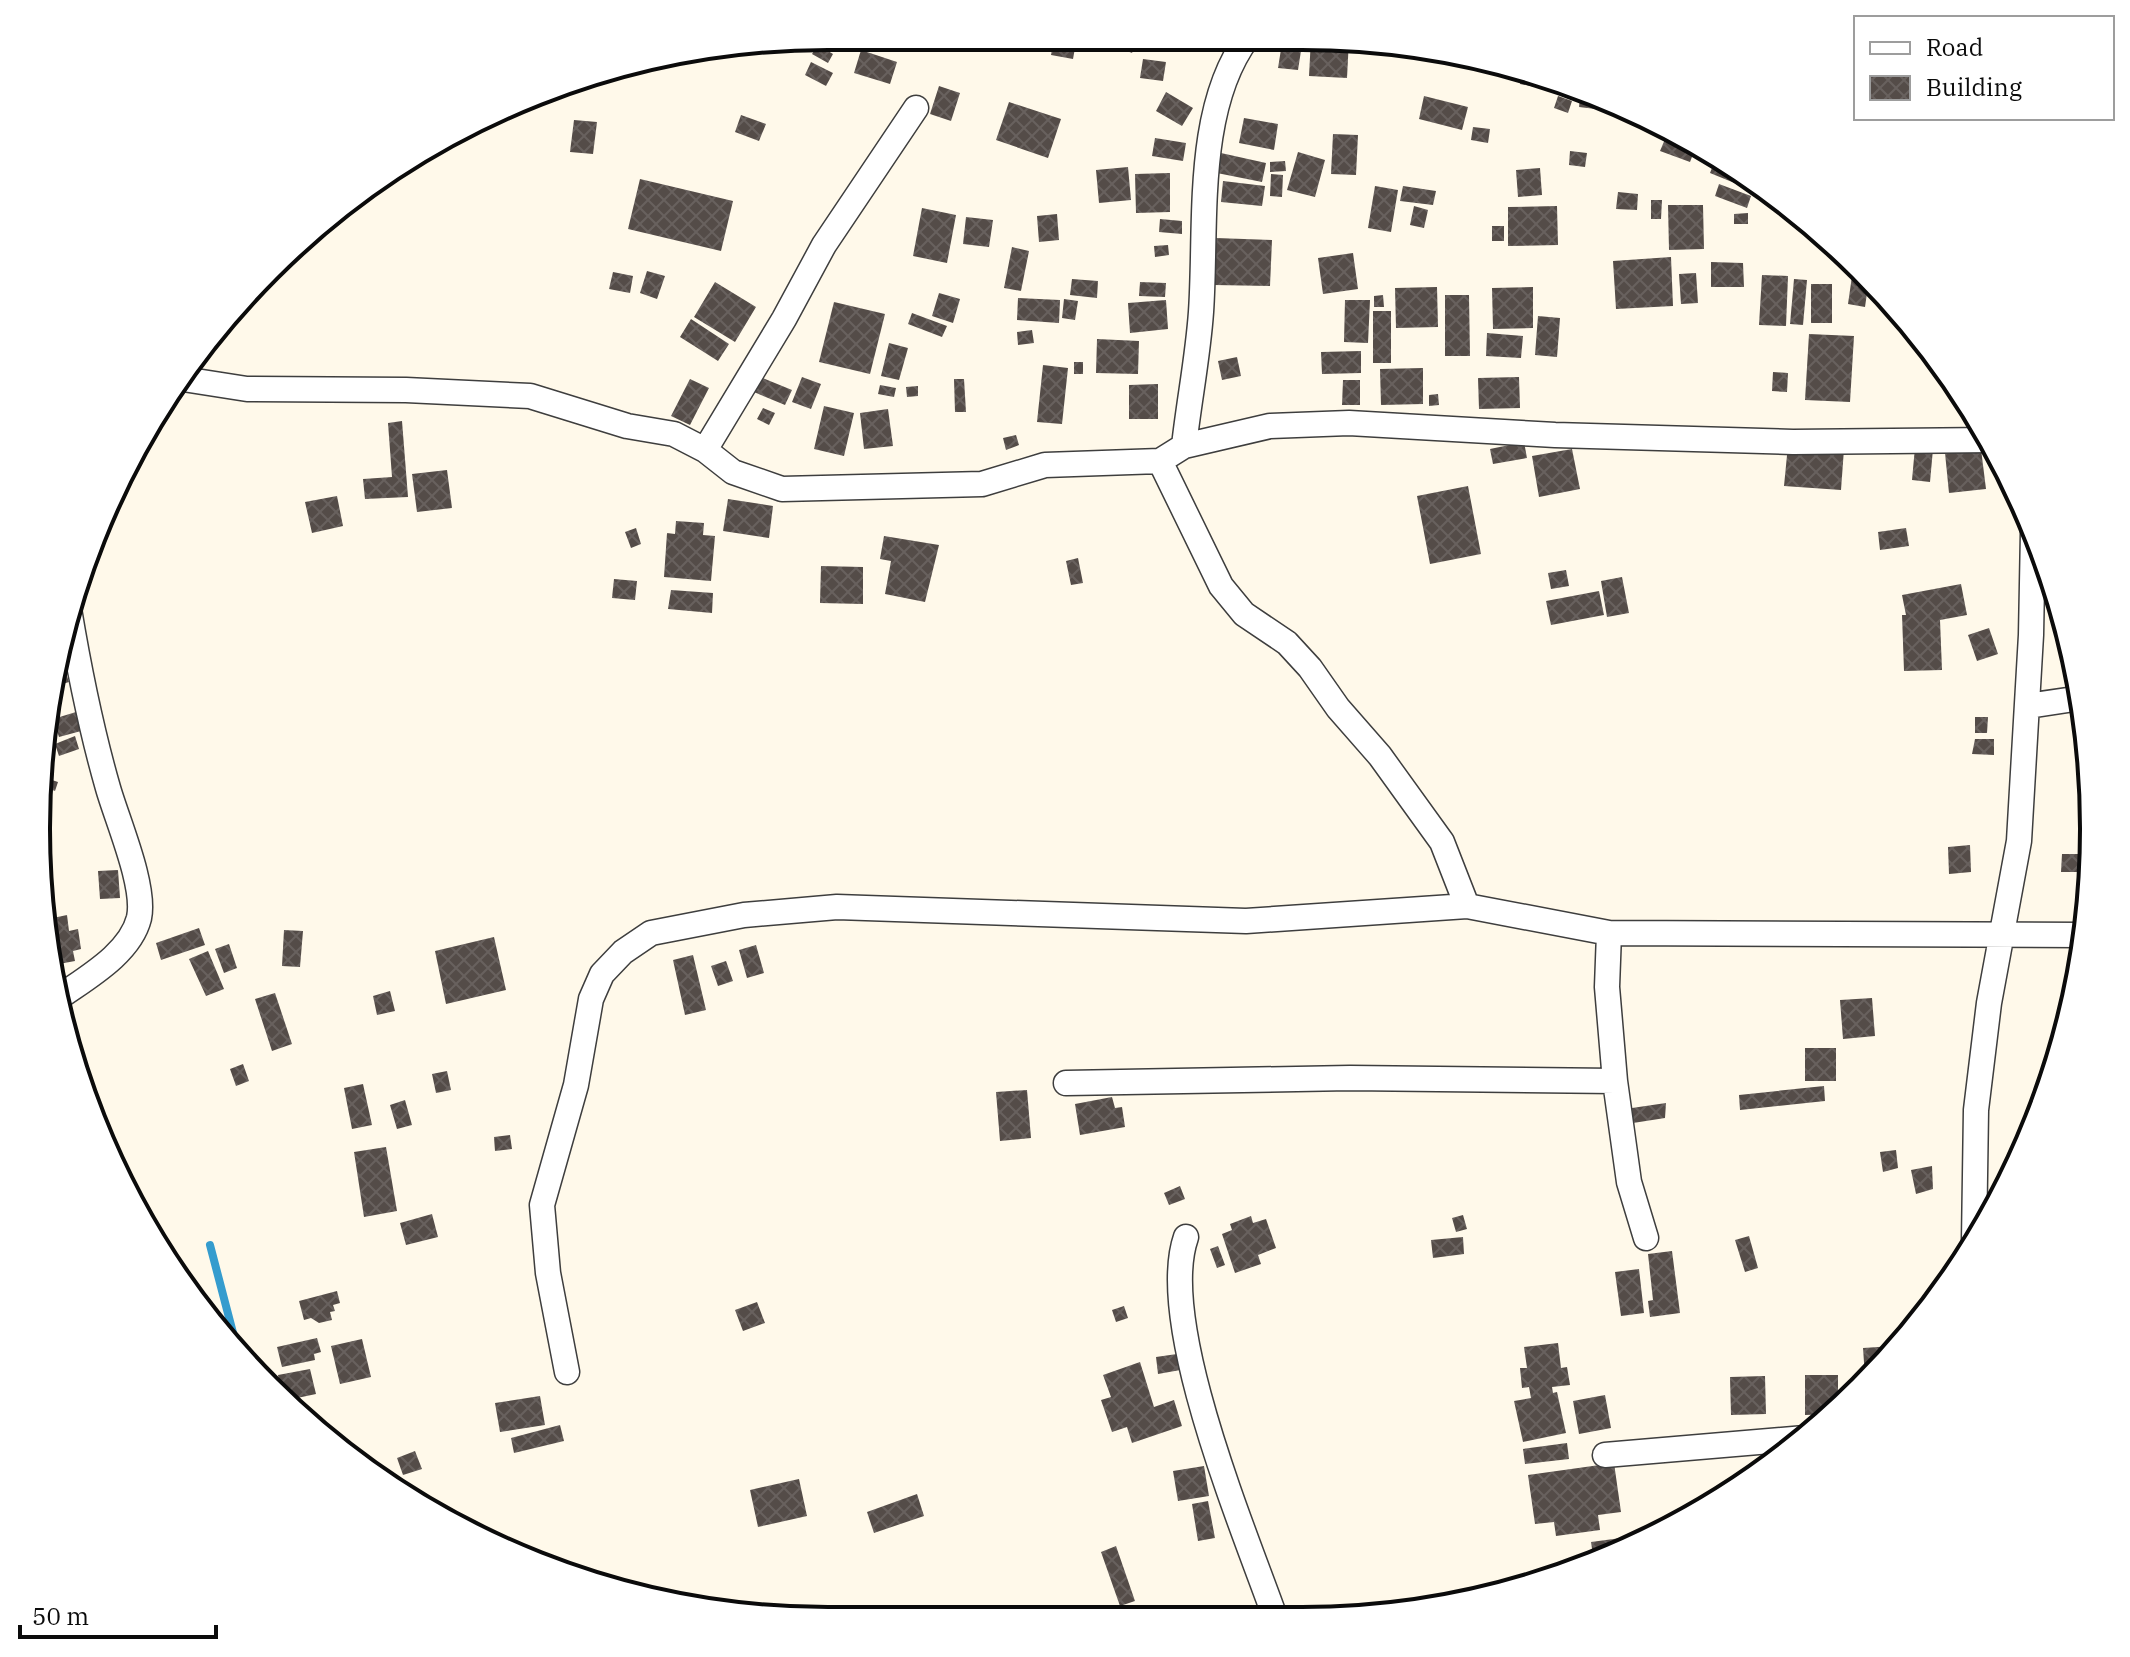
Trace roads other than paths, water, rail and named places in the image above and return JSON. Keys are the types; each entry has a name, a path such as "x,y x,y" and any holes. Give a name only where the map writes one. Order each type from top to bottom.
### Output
{"street":[{"path":"1184,446 1201,314 1210,139 1226,80 1241,50"},
{"path":"705,450 824,245 916,108"},
{"path":"192,380 247,389 406,390 530,396 627,426 674,434 705,450 733,472 782,489 982,484 1045,465 1160,461 1184,446 1270,426 1349,423 1555,435 1777,442 1977,440"},
{"path":"1160,461 1221,586 1244,614 1287,643 1380,756 1442,842 1467,906"},
{"path":"1974,1221 1976,1110 1989,1003 2019,841 2032,560"},
{"path":"68,991 116,957 139,918 135,872 104,773 74,639"},
{"path":"2027,706 2069,700"},
{"path":"567,1372 548,1273 542,1205 576,1085 591,999 602,974 623,952 651,933 744,915 837,907 1246,921 1467,906 1609,933 2072,935"},
{"path":"1609,933 1607,987 1615,1081 1629,1182 1646,1238"},
{"path":"1066,1083 1350,1078 1615,1081"},
{"path":"1186,1237 1179,1256 1182,1314 1202,1409 1271,1607"},
{"path":"1605,1455 1783,1440"}],"waterway":[{"path":"210,1245 232,1328"}]}
